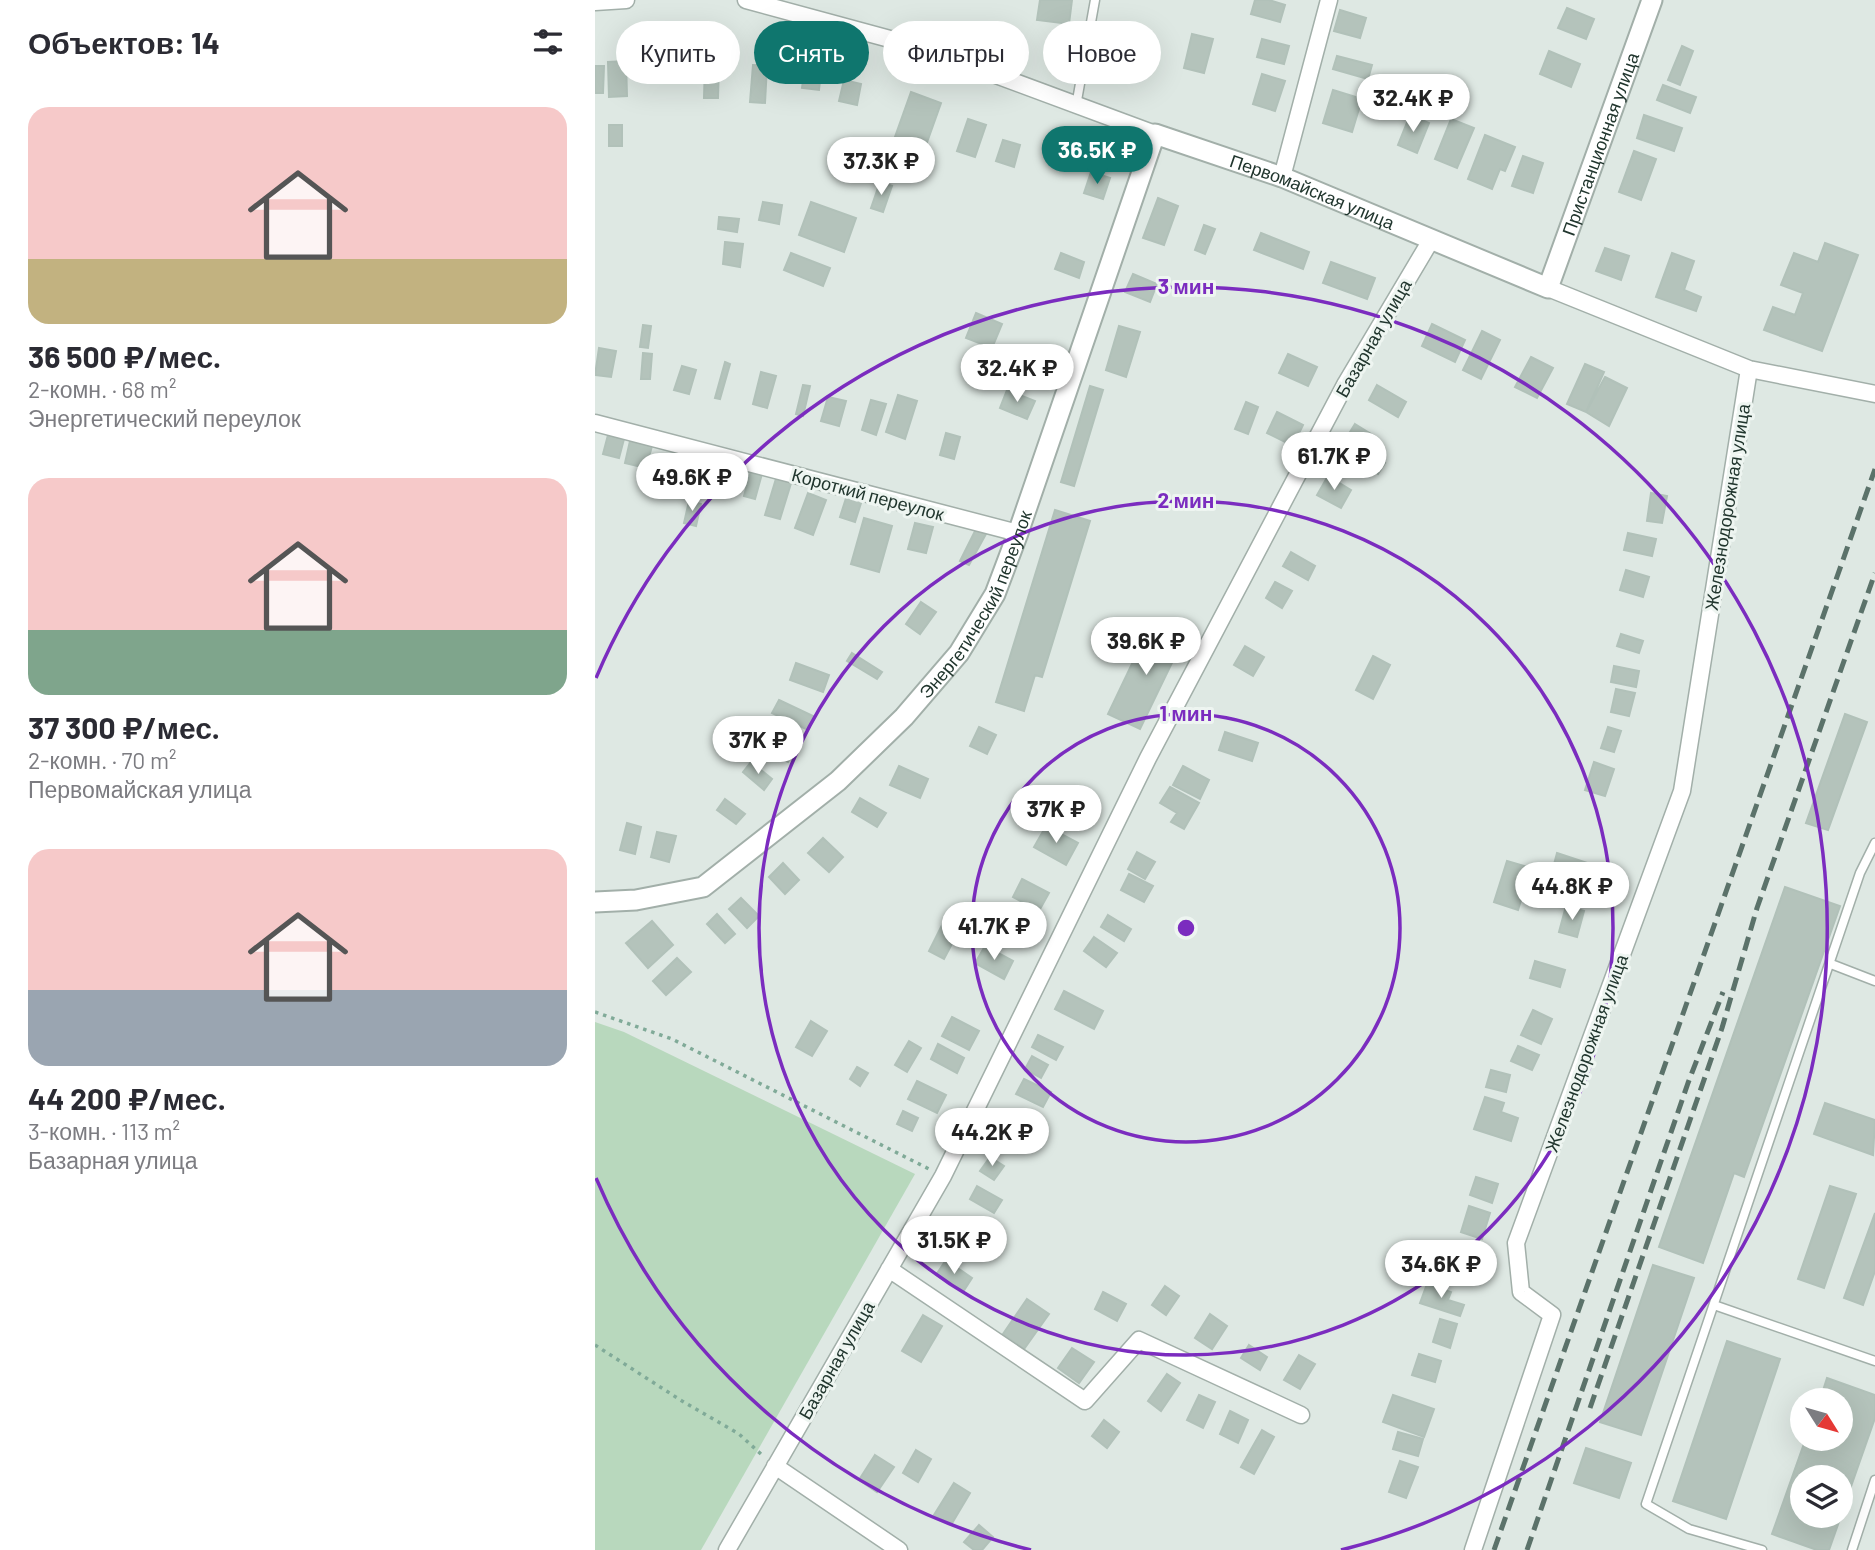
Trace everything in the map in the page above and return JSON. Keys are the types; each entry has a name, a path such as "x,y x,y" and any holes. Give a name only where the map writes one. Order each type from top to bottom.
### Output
{"street":[{"path":"595,2 627,0"},
{"name":"Первомайская улица","path":"746,0 923,48 1076,106 1282,177 1749,369 1875,394"},
{"path":"1282,177 1329,0"},
{"name":"Пристанционная улица","path":"1548,288 1651,0"},
{"name":"Энергетический переулок","path":"595,902 636,900 703,887 838,781 904,718 960,653 995,594 1018,533 1155,134"},
{"name":"Базарная улица","path":"727,1550 943,1176 1148,758 1346,383 1431,240"},
{"name":"Железнодорожная улица","path":"1473,1550 1552,1315 1521,1292 1516,1243 1682,791 1749,369"},
{"name":"Короткий переулок","path":"595,423 1018,533"},
{"path":"888,1269 1085,1401 1139,1340 1301,1415"},
{"path":"775,1466 899,1550"}],"lane":[{"path":"1076,106 1095,0"},
{"path":"1762,1550 1689,1529 1646,1504 1860,873 1875,843"},
{"path":"1831,964 1875,981"},
{"path":"1714,1305 1875,1361"},
{"path":"1852,1550 1875,1480"}],"path":[{"path":"595,1012 671,1039 943,1176"},
{"path":"595,1345 739,1434 775,1466"}],"green space":[{"path":"595,1022 624,1032 915,1174 701,1550 595,1550"}],"building":[{"path":"1040,0 1072,0 1069,21 1037,20"},
{"path":"1255,0 1269,0 1285,5 1280,22 1251,14"},
{"path":"1567,8 1594,19 1586,39 1558,28"},
{"path":"1340,10 1366,18 1360,38 1334,31"},
{"path":"1192,34 1213,39 1204,73 1184,68"},
{"path":"1262,39 1289,46 1284,64 1257,57"},
{"path":"1682,46 1693,51 1680,85 1668,80"},
{"path":"1549,51 1580,64 1571,87 1540,74"},
{"path":"1337,56 1372,65 1368,79 1333,69"},
{"path":"608,62 616,62 616,84 627,84 627,96 609,97"},
{"path":"754,65 754,84 766,84 765,103 750,102"},
{"path":"595,66 604,66 603,93 595,93"},
{"path":"1262,74 1285,81 1275,111 1253,104"},
{"path":"704,84 718,84 718,98 704,98"},
{"path":"803,84 820,84 819,90 802,88"},
{"path":"843,84 861,84 857,105 839,101"},
{"path":"1663,85 1696,97 1690,113 1657,100"},
{"path":"1333,90 1362,99 1352,132 1323,123"},
{"path":"911,92 941,103 915,176 885,165"},
{"path":"1410,115 1429,123 1417,153 1398,145"},
{"path":"1644,115 1682,128 1674,151 1637,138"},
{"path":"968,119 986,125 975,157 957,151"},
{"path":"1451,119 1474,128 1457,168 1435,159"},
{"path":"609,125 622,125 622,146 609,146"},
{"path":"1485,135 1515,147 1505,171 1500,169 1492,189 1468,179"},
{"path":"1003,140 1020,145 1014,167 996,161"},
{"path":"1634,151 1656,159 1641,200 1619,192"},
{"path":"1523,156 1543,163 1533,193 1512,186"},
{"path":"1091,172 1110,178 1103,199 1084,193"},
{"path":"880,182 892,186 883,212 871,208"},
{"path":"1158,198 1178,206 1164,245 1143,238"},
{"path":"763,202 782,205 779,224 759,220"},
{"path":"811,202 856,218 844,252 799,235"},
{"path":"719,217 739,219 737,232 718,229"},
{"path":"1204,225 1215,229 1205,254 1195,250"},
{"path":"1261,233 1309,252 1303,269 1254,250"},
{"path":"725,242 743,244 740,267 723,264"},
{"path":"1825,243 1858,255 1822,351 1764,330 1773,307 1795,315 1803,293 1781,285 1794,253 1818,262"},
{"path":"1605,248 1629,256 1621,280 1596,271"},
{"path":"791,253 830,268 823,286 784,270"},
{"path":"1061,253 1084,262 1079,278 1055,269"},
{"path":"1672,253 1694,261 1684,290 1701,297 1696,311 1656,297"},
{"path":"1331,262 1375,278 1367,299 1323,283"},
{"path":"1133,274 1157,284 1150,302 1125,292"},
{"path":"976,313 1002,324 992,348 966,338"},
{"path":"1432,324 1465,340 1455,362 1422,346"},
{"path":"643,325 651,326 648,348 640,347"},
{"path":"1119,326 1140,332 1126,377 1106,370"},
{"path":"1482,331 1500,340 1481,379 1463,370"},
{"path":"599,348 616,351 611,377 595,375"},
{"path":"643,353 652,354 650,379 641,379"},
{"path":"1288,354 1317,367 1308,386 1279,373"},
{"path":"1531,357 1553,368 1537,398 1515,387"},
{"path":"725,362 730,364 720,399 715,398"},
{"path":"1585,364 1604,372 1586,412 1567,404"},
{"path":"682,366 696,370 689,394 674,390"},
{"path":"761,372 776,376 767,408 753,404"},
{"path":"1605,377 1627,388 1609,426 1586,412"},
{"path":"803,385 810,386 803,416 796,414"},
{"path":"1377,385 1406,402 1398,417 1369,400"},
{"path":"1090,386 1103,390 1074,486 1061,482"},
{"path":"1007,390 1035,401 1027,419 1000,408"},
{"path":"898,395 917,401 905,439 886,432"},
{"path":"828,397 846,401 839,426 821,421"},
{"path":"871,400 886,404 876,435 862,430"},
{"path":"1246,402 1258,407 1248,434 1235,429"},
{"path":"1277,412 1303,425 1293,446 1267,433"},
{"path":"1355,424 1376,437 1367,451 1385,463 1378,474 1339,450"},
{"path":"946,433 960,437 954,459 940,455"},
{"path":"608,435 624,439 619,458 603,454"},
{"path":"630,441 652,446 646,468 625,463"},
{"path":"673,455 696,459 693,477 670,473"},
{"path":"752,467 763,470 755,499 744,496"},
{"path":"778,472 793,477 780,519 765,515"},
{"path":"1328,476 1351,490 1341,508 1317,495"},
{"path":"808,493 826,500 813,535 795,528"},
{"path":"1651,493 1667,496 1662,523 1647,521"},
{"path":"847,495 862,500 855,522 840,517"},
{"path":"689,501 701,504 696,526 684,523"},
{"path":"1055,510 1090,521 1042,677 1035,675 1024,711 996,702"},
{"path":"864,518 892,526 879,572 851,564"},
{"path":"915,523 933,527 926,553 908,549"},
{"path":"976,529 986,534 969,565 960,561"},
{"path":"1628,533 1656,539 1652,556 1624,550"},
{"path":"1291,552 1315,566 1308,580 1283,566"},
{"path":"1626,570 1649,577 1643,597 1620,590"},
{"path":"1275,582 1292,591 1282,608 1266,598"},
{"path":"921,602 936,612 920,634 906,624"},
{"path":"1151,624 1183,640 1140,729 1108,714"},
{"path":"1621,634 1643,641 1639,653 1617,646"},
{"path":"1245,646 1264,657 1253,676 1234,665"},
{"path":"852,653 882,672 877,679 847,661"},
{"path":"1373,656 1390,665 1373,699 1356,690"},
{"path":"796,663 829,675 823,692 790,680"},
{"path":"1614,666 1639,671 1636,687 1611,682"},
{"path":"1616,689 1635,693 1629,716 1611,712"},
{"path":"779,700 815,717 808,730 772,713"},
{"path":"1845,714 1867,722 1828,830 1806,823"},
{"path":"979,727 996,735 987,754 970,746"},
{"path":"1608,727 1621,731 1614,752 1601,748"},
{"path":"779,730 798,739 788,762 769,753"},
{"path":"1225,732 1258,743 1252,761 1219,750"},
{"path":"751,762 772,779 764,790 743,772"},
{"path":"1594,762 1614,769 1605,796 1585,790"},
{"path":"899,766 928,779 920,798 890,785"},
{"path":"1183,766 1209,780 1200,799 1173,785"},
{"path":"1170,787 1199,803 1184,829 1171,822 1177,813 1160,803"},
{"path":"1078,791 1099,803 1091,816 1070,805"},
{"path":"860,798 886,813 877,827 852,812"},
{"path":"725,799 745,814 736,824 717,810"},
{"path":"627,823 641,827 635,854 620,850"},
{"path":"1046,826 1078,843 1066,865 1034,847"},
{"path":"657,832 676,836 669,862 651,857"},
{"path":"823,838 843,857 829,872 808,853"},
{"path":"1137,852 1155,862 1145,879 1128,869"},
{"path":"1557,853 1587,863 1582,878 1553,868"},
{"path":"1507,861 1531,868 1518,910 1494,902"},
{"path":"783,863 799,880 785,894 769,877"},
{"path":"1129,874 1153,886 1144,902 1121,890"},
{"path":"1022,879 1049,893 1039,911 1013,897"},
{"path":"1785,887 1840,906 1744,1177 1734,1173 1703,1263 1659,1247"},
{"path":"741,898 759,916 747,928 729,909"},
{"path":"1566,906 1584,911 1577,937 1559,932"},
{"path":"717,914 735,934 725,943 707,924"},
{"path":"947,915 963,923 944,959 929,951"},
{"path":"1108,915 1131,929 1124,941 1101,927"},
{"path":"652,921 673,945 648,968 626,943"},
{"path":"1094,937 1117,953 1106,967 1084,951"},
{"path":"985,946 1013,961 1004,979 975,963"},
{"path":"677,958 691,972 666,995 653,981"},
{"path":"1535,961 1565,970 1560,987 1530,978"},
{"path":"1064,991 1103,1011 1094,1029 1055,1009"},
{"path":"1533,1010 1552,1019 1541,1044 1521,1035"},
{"path":"952,1017 979,1031 969,1050 942,1036"},
{"path":"811,1021 827,1031 812,1056 796,1047"},
{"path":"1038,1035 1063,1047 1056,1060 1032,1047"},
{"path":"909,1041 921,1048 907,1072 895,1065"},
{"path":"938,1044 964,1058 957,1073 931,1059"},
{"path":"1518,1046 1539,1055 1532,1070 1511,1061"},
{"path":"1032,1056 1048,1065 1041,1078 1025,1069"},
{"path":"857,1067 868,1073 860,1086 850,1079"},
{"path":"1491,1070 1510,1075 1506,1092 1486,1087"},
{"path":"1024,1079 1051,1092 1043,1107 1016,1094"},
{"path":"917,1081 946,1095 937,1113 908,1099"},
{"path":"1485,1097 1504,1103 1501,1112 1518,1118 1511,1141 1474,1129"},
{"path":"1825,1103 1875,1120 1873,1155 1814,1134"},
{"path":"903,1111 918,1118 912,1131 897,1124"},
{"path":"1003,1120 1027,1133 1017,1153 992,1140"},
{"path":"990,1157 1004,1166 994,1180 980,1171"},
{"path":"1476,1177 1498,1184 1492,1203 1470,1195"},
{"path":"977,1186 1002,1200 994,1213 970,1199"},
{"path":"1830,1186 1856,1194 1824,1288 1798,1279"},
{"path":"1469,1206 1490,1213 1482,1239 1461,1232"},
{"path":"1875,1213 1875,1271 1863,1305 1844,1298"},
{"path":"1445,1246 1475,1257 1469,1273 1439,1261"},
{"path":"946,1260 972,1278 963,1292 936,1275"},
{"path":"1653,1265 1694,1278 1641,1435 1600,1422"},
{"path":"1427,1284 1451,1292 1448,1300 1464,1305 1460,1316 1420,1303"},
{"path":"1165,1286 1179,1296 1166,1315 1152,1305"},
{"path":"1103,1292 1126,1304 1117,1321 1095,1309"},
{"path":"1027,1299 1049,1314 1024,1349 1003,1334"},
{"path":"1210,1314 1227,1326 1212,1349 1195,1338"},
{"path":"923,1315 942,1326 921,1362 902,1351"},
{"path":"1440,1319 1457,1324 1450,1348 1433,1342"},
{"path":"1727,1341 1780,1359 1726,1519 1673,1501"},
{"path":"1249,1345 1267,1357 1260,1370 1241,1358"},
{"path":"1072,1348 1094,1362 1079,1383 1058,1368"},
{"path":"1419,1354 1441,1361 1435,1382 1412,1375"},
{"path":"1299,1355 1315,1364 1300,1389 1284,1380"},
{"path":"1167,1374 1180,1383 1161,1411 1148,1401"},
{"path":"1827,1378 1875,1395 1875,1418 1853,1481 1853,1465 1796,1465 1801,1451 1853,1451 1853,1388 1824,1388"},
{"path":"1199,1395 1215,1402 1203,1428 1187,1420"},
{"path":"1393,1395 1434,1409 1424,1437 1383,1422"},
{"path":"1230,1411 1248,1420 1238,1443 1220,1434"},
{"path":"1104,1420 1119,1432 1107,1448 1092,1436"},
{"path":"1262,1430 1274,1437 1254,1474 1241,1467"},
{"path":"1398,1432 1423,1439 1418,1456 1393,1449"},
{"path":"1586,1448 1631,1463 1619,1498 1574,1483"},
{"path":"916,1450 931,1459 918,1482 903,1473"},
{"path":"875,1455 894,1467 877,1492 859,1480"},
{"path":"1400,1461 1418,1467 1406,1498 1389,1492"},
{"path":"954,1483 970,1493 951,1525 934,1515"},
{"path":"1790,1483 1790,1528 1837,1528 1829,1550 1817,1550 1772,1534"},
{"path":"979,1525 993,1537 982,1550 974,1550 964,1542"}],"railway":[{"path":"1494,1550 1875,469"},
{"path":"1590,1408 1722,1028 1757,908 1875,573"},
{"path":"1527,1550 1688,1083 1723,992"}]}
